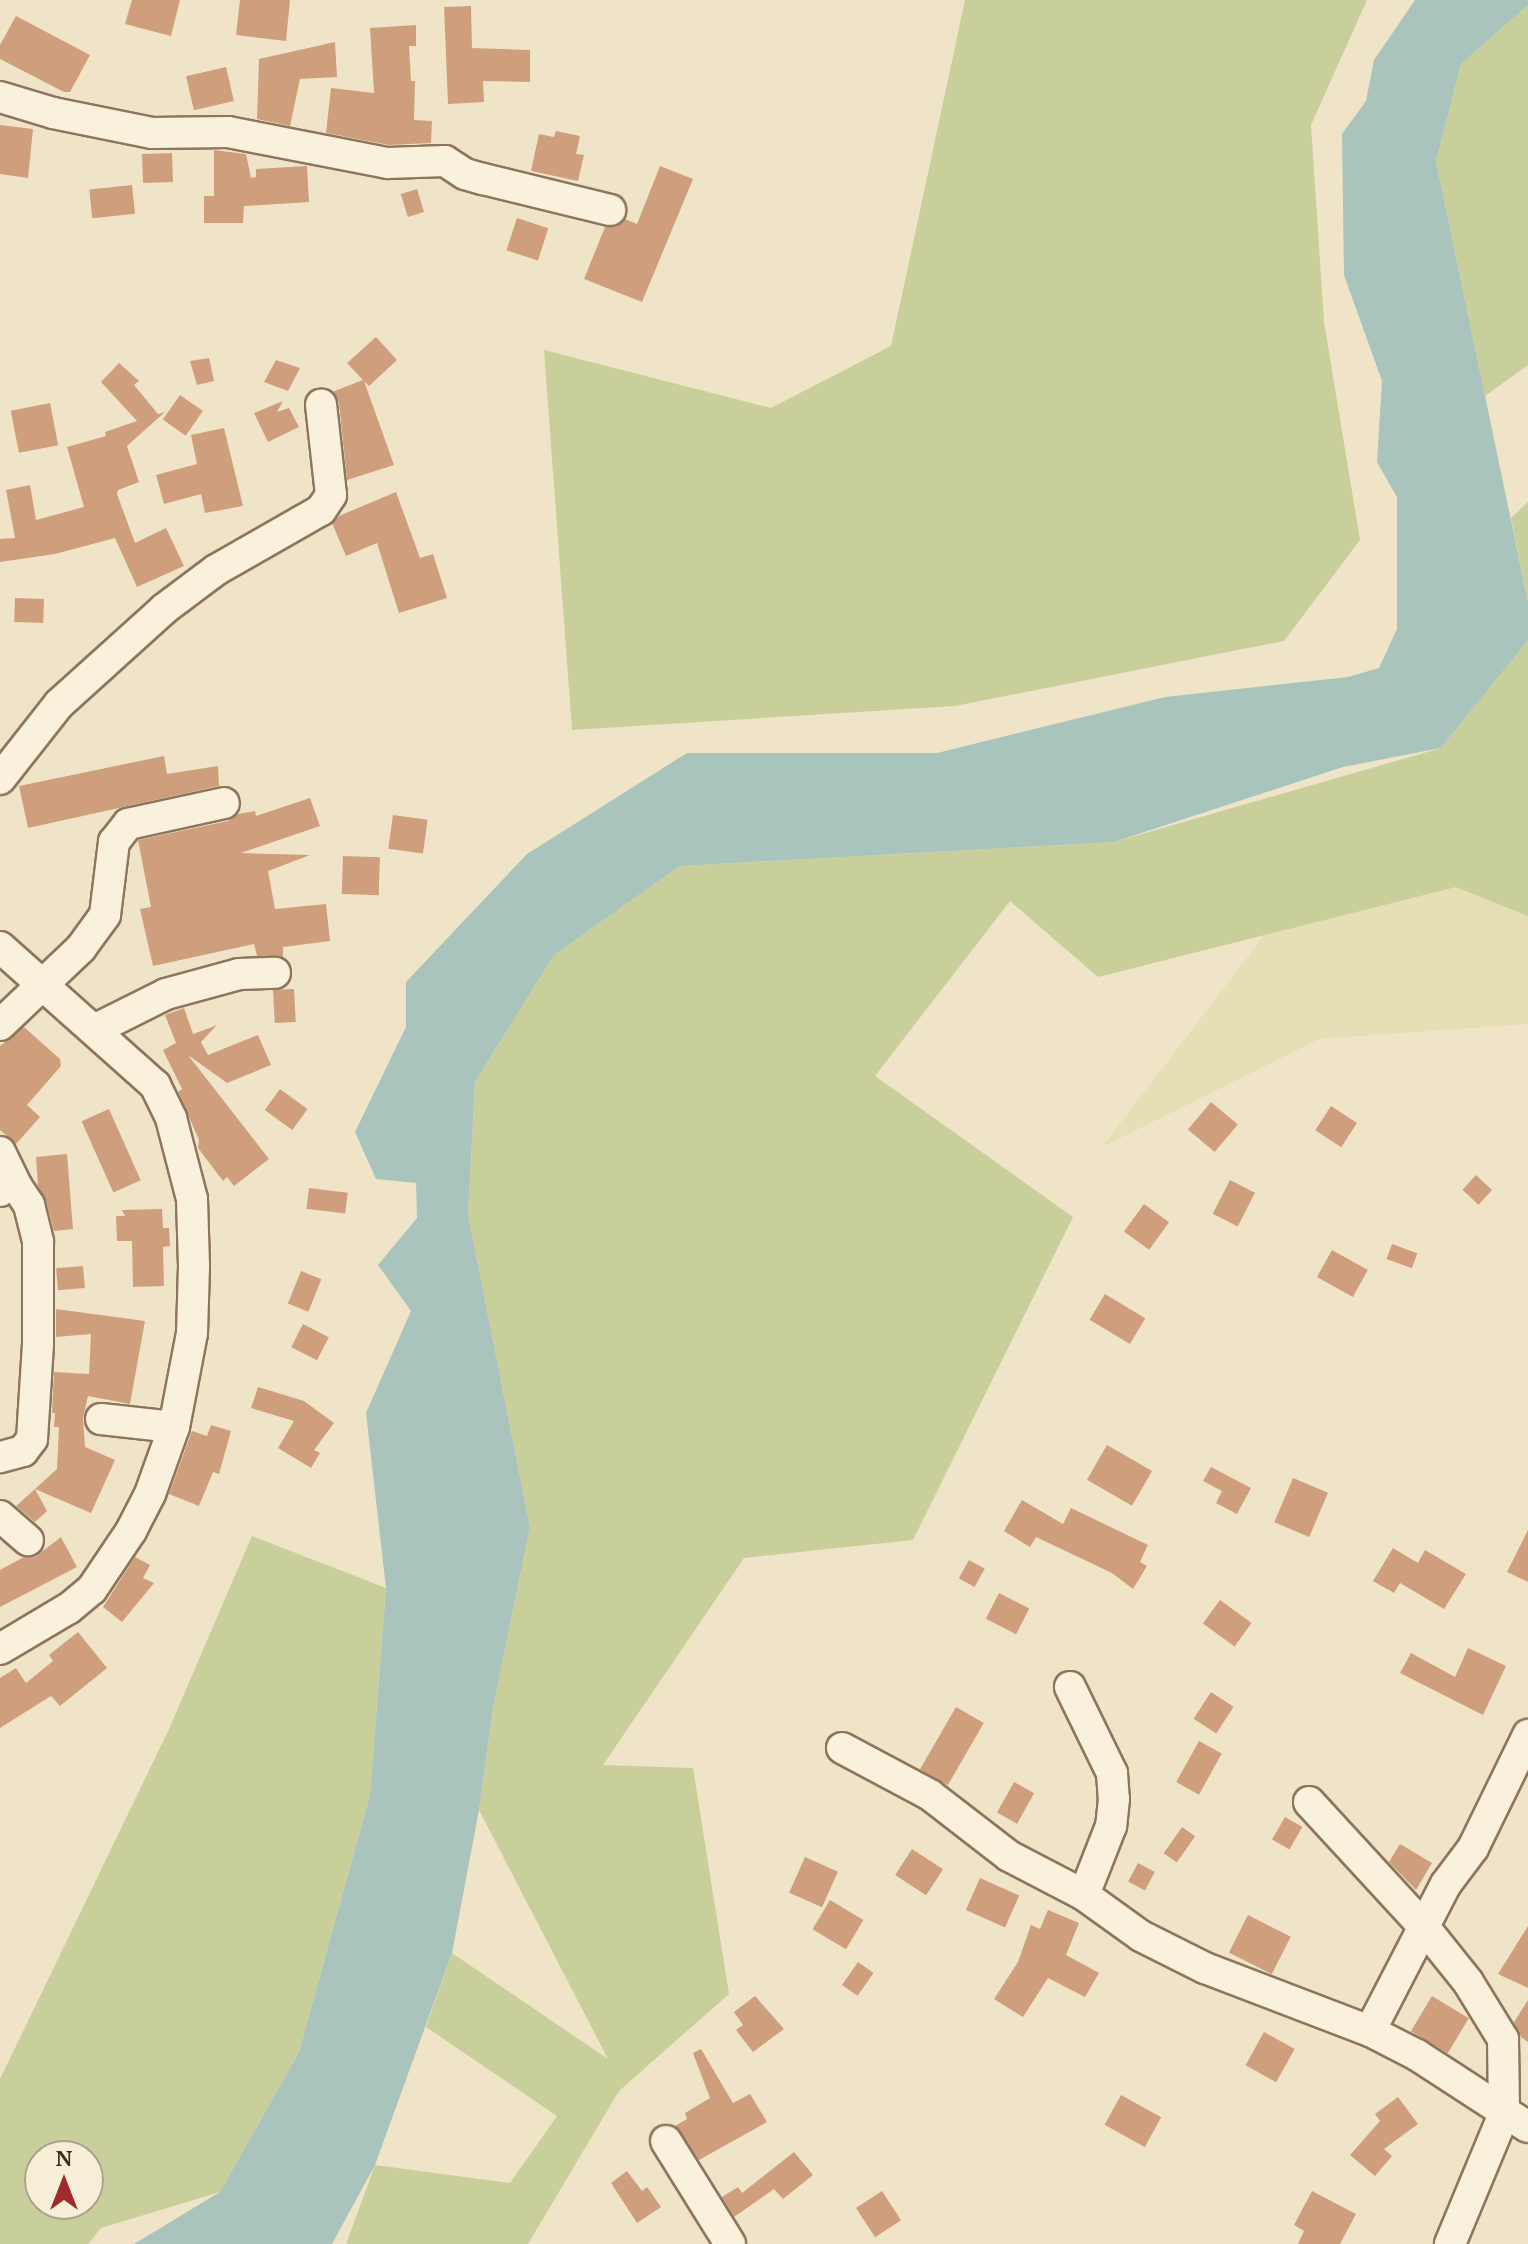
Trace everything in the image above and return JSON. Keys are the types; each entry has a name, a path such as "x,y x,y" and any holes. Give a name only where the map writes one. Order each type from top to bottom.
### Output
{"street":[{"path":"0,97 53,113 152,133 228,132 388,163 445,161 465,174 610,210"},
{"path":"0,779 59,704 164,609 226,564 321,510 331,495 321,405"},
{"path":"0,1025 81,948 105,915 114,842 128,824 224,803"},
{"path":"0,947 96,1029 155,1085 171,1118 192,1199 192,1333 174,1427 150,1494 131,1531 92,1589 69,1608 0,1649"},
{"path":"96,1029 166,994 239,974 275,973"},
{"path":"0,1152 8,1189 29,1205 38,1242 38,1344 32,1439 23,1451 0,1457"},
{"path":"101,1419 174,1427"},
{"path":"0,1516 28,1540"},
{"path":"1070,1687 1112,1773 1114,1799 1111,1826 1084,1895"},
{"path":"1370,2031 1446,1884 1473,1848 1528,1735"},
{"path":"842,1748 930,1795 1009,1856 1084,1895 1141,1936 1205,1968 1370,2031 1417,2055 1516,2120"},
{"path":"1309,1802 1388,1892 1424,1927 1468,1982 1503,2039 1516,2120 1450,2244"},
{"path":"666,2141 730,2244"}],"shaded area":[{"path":"1528,695 1528,1024 1319,1039 1102,1147 1292,899"}],"green space":[{"path":"965,0 1367,0 1311,125 1324,322 1360,540 1284,641 955,706 572,730 544,350 771,408 891,346"},
{"path":"1528,5 1528,365 1485,396 1436,161 1461,64"},
{"path":"1528,502 1528,602 1511,518"},
{"path":"1528,640 1528,916 1456,887 1098,977 1010,901 875,1076 1073,1217 913,1540 744,1558 603,1765 693,1768 729,1994 619,2091 528,2244 346,2244 375,2165 510,2183 557,2116 426,2027 452,1953 608,2059 479,1810 493,1708 530,1527 468,1215 475,1082 554,955 680,866 1114,842 1441,748"},
{"path":"252,1536 386,1588 370,1795 299,2052 220,2192 101,2228 88,2244 0,2244 0,2079 169,1729"}],"water":[{"path":"1415,0 1528,0 1528,5 1461,64 1436,161 1528,602 1528,640 1441,748 1343,767 1114,842 680,866 554,955 475,1082 468,1215 530,1527 493,1708 479,1810 452,1953 375,2165 332,2244 134,2244 220,2192 299,2052 370,1795 386,1588 366,1413 411,1311 378,1265 417,1218 416,1183 376,1179 355,1132 406,1027 406,982 527,854 687,753 937,753 1165,697 1348,677 1379,668 1397,629 1397,497 1377,462 1382,381 1344,275 1342,134 1366,101 1374,60"}],"building":[{"path":"132,0 180,0 171,36 125,24"},
{"path":"240,0 290,0 286,41 236,35"},
{"path":"471,6 472,48 530,50 530,82 483,81 484,102 448,104 444,7"},
{"path":"16,16 90,55 70,92 64,92 0,59 0,45"},
{"path":"416,25 416,46 409,46 411,81 415,81 414,120 432,121 431,143 389,145 326,133 331,88 374,93 370,28"},
{"path":"335,42 337,77 300,79 290,126 257,119 259,59"},
{"path":"226,67 234,101 194,110 186,76"},
{"path":"0,125 33,129 28,178 0,174"},
{"path":"556,131 580,136 576,154 584,155 578,181 531,171 539,134 554,137"},
{"path":"214,150 246,154 251,178 256,177 256,169 307,166 309,202 244,206 243,223 204,223 204,196 214,196"},
{"path":"172,153 173,182 143,183 142,154"},
{"path":"660,166 693,179 642,302 584,279 605,227 616,227 625,219 637,224"},
{"path":"132,185 135,214 92,218 89,189"},
{"path":"417,189 424,212 408,217 401,194"},
{"path":"517,218 548,228 538,261 506,250"},
{"path":"376,337 397,360 369,386 364,381 394,465 347,480 339,403 332,392 363,380 347,363"},
{"path":"209,358 214,381 197,385 190,361"},
{"path":"276,360 300,368 288,391 264,382"},
{"path":"119,363 139,381 134,385 158,414 165,412 127,446 139,482 118,490 117,494 135,543 166,528 184,566 137,587 115,538 55,554 0,562 0,539 15,538 6,490 30,485 36,520 84,507 67,447 106,436 105,432 137,421 101,382"},
{"path":"180,395 203,411 186,436 163,420"},
{"path":"283,401 277,412 289,408 299,427 268,442 254,413"},
{"path":"50,403 58,445 19,453 11,411"},
{"path":"224,428 243,506 205,513 201,494 164,504 156,475 197,464 191,435"},
{"path":"396,492 420,558 433,554 447,598 399,613 377,543 346,556 332,523 339,516"},
{"path":"15,598 44,599 43,623 14,622"},
{"path":"164,756 167,774 218,766 219,786 28,828 19,786"},
{"path":"310,798 320,826 241,853 310,855 268,871 275,909 326,904 330,941 283,947 283,957 257,956 254,944 153,966 140,909 151,907 138,840 228,821 238,814 255,811 256,816"},
{"path":"393,815 428,820 423,854 388,849"},
{"path":"343,856 380,857 379,895 342,894"},
{"path":"294,989 296,1022 275,1023 273,990"},
{"path":"184,1008 193,1034 217,1025 201,1042 208,1055 258,1035 271,1065 227,1083 188,1055 269,1159 234,1186 227,1177 223,1181 198,1148 199,1140 178,1092 182,1089 163,1050 176,1043 165,1015"},
{"path":"24,1027 60,1059 61,1066 27,1105 40,1117 16,1144 0,1130 0,1046"},
{"path":"280,1089 308,1109 292,1130 265,1110"},
{"path":"1211,1102 1238,1124 1215,1152 1188,1130"},
{"path":"1331,1106 1357,1123 1341,1147 1315,1130"},
{"path":"109,1109 141,1180 113,1192 82,1121"},
{"path":"67,1154 73,1229 54,1231 46,1201 38,1186 36,1157"},
{"path":"1476,1175 1492,1190 1478,1205 1462,1190"},
{"path":"1230,1180 1255,1193 1238,1227 1213,1214"},
{"path":"309,1188 348,1193 345,1214 306,1209"},
{"path":"1144,1204 1169,1222 1149,1250 1124,1232"},
{"path":"162,1209 163,1228 169,1228 170,1246 163,1247 164,1286 133,1287 132,1241 117,1241 116,1216 125,1216 122,1210"},
{"path":"1392,1244 1417,1253 1412,1268 1387,1259"},
{"path":"1332,1250 1368,1270 1353,1297 1317,1277"},
{"path":"83,1266 85,1288 58,1290 56,1268"},
{"path":"301,1271 321,1279 308,1312 288,1303"},
{"path":"1105,1294 1145,1318 1130,1344 1090,1320"},
{"path":"56,1309 145,1321 130,1404 88,1396 83,1418 85,1447 115,1460 91,1513 35,1489 57,1469 59,1427 54,1427 55,1413 52,1413 54,1372 89,1374 91,1334 56,1337"},
{"path":"303,1324 329,1337 317,1360 291,1347"},
{"path":"258,1387 304,1401 334,1423 314,1450 320,1453 311,1468 278,1448 294,1421 251,1408"},
{"path":"211,1425 231,1431 219,1474 213,1472 199,1506 169,1494 192,1431 207,1436"},
{"path":"1107,1445 1152,1471 1132,1506 1087,1480"},
{"path":"1211,1467 1251,1488 1237,1514 1216,1503 1222,1491 1203,1481"},
{"path":"1293,1478 1328,1493 1309,1537 1274,1522"},
{"path":"35,1489 47,1511 35,1522 16,1506"},
{"path":"1022,1500 1063,1524 1071,1508 1148,1545 1140,1562 1147,1566 1133,1589 1112,1573 1036,1537 1030,1547 1004,1531"},
{"path":"1528,1530 1528,1582 1507,1572"},
{"path":"61,1537 77,1567 0,1607 0,1570 24,1557 35,1557"},
{"path":"1393,1548 1418,1563 1425,1550 1466,1574 1444,1609 1400,1583 1394,1593 1373,1581"},
{"path":"135,1557 150,1565 143,1578 154,1583 122,1622 103,1607"},
{"path":"969,1560 985,1569 975,1587 959,1578"},
{"path":"999,1593 1029,1608 1016,1634 986,1619"},
{"path":"1220,1600 1252,1623 1235,1646 1203,1623"},
{"path":"78,1632 107,1668 60,1706 51,1696 0,1728 0,1678 16,1668 26,1683 53,1661 49,1655"},
{"path":"1468,1648 1506,1666 1483,1715 1400,1673 1411,1653 1455,1677"},
{"path":"1211,1692 1234,1707 1216,1734 1194,1719"},
{"path":"956,1707 984,1723 948,1785 920,1769"},
{"path":"1199,1741 1222,1754 1199,1795 1176,1782"},
{"path":"1014,1782 1034,1793 1017,1824 997,1813"},
{"path":"1285,1817 1302,1827 1289,1850 1272,1840"},
{"path":"1182,1827 1195,1836 1177,1862 1164,1853"},
{"path":"1400,1844 1432,1863 1416,1890 1389,1862"},
{"path":"912,1849 943,1869 926,1895 895,1875"},
{"path":"805,1857 838,1872 822,1907 789,1893"},
{"path":"1138,1863 1155,1872 1145,1890 1128,1882"},
{"path":"980,1878 1019,1895 1005,1927 966,1910"},
{"path":"830,1900 863,1920 846,1949 812,1929"},
{"path":"1048,1910 1079,1923 1066,1955 1099,1973 1085,1997 1048,1978 1023,2017 994,1999 1018,1962 1031,1925 1040,1929"},
{"path":"1248,1915 1291,1937 1272,1974 1229,1952"},
{"path":"1528,1926 1528,1988 1498,1974"},
{"path":"858,1962 874,1973 858,1996 842,1985"},
{"path":"755,1996 784,2029 753,2052 736,2030 743,2025 734,2012"},
{"path":"1432,1996 1469,2018 1448,2053 1411,2031"},
{"path":"1528,2000 1528,2042 1521,2037 1514,2022"},
{"path":"1264,2032 1295,2049 1276,2082 1246,2065"},
{"path":"701,2049 733,2103 750,2094 767,2122 699,2160 675,2126 687,2119 685,2113 710,2098 693,2053"},
{"path":"1121,2095 1161,2117 1145,2147 1105,2125"},
{"path":"1398,2097 1418,2124 1384,2149 1392,2156 1375,2176 1350,2155 1380,2121 1375,2114"},
{"path":"794,2152 813,2175 783,2199 774,2189 734,2217 722,2197 738,2187 742,2193"},
{"path":"627,2171 642,2191 647,2187 661,2207 637,2223 611,2183"},
{"path":"882,2191 901,2220 875,2237 856,2208"},
{"path":"1312,2191 1356,2214 1340,2244 1298,2244 1304,2231 1294,2225"}]}
